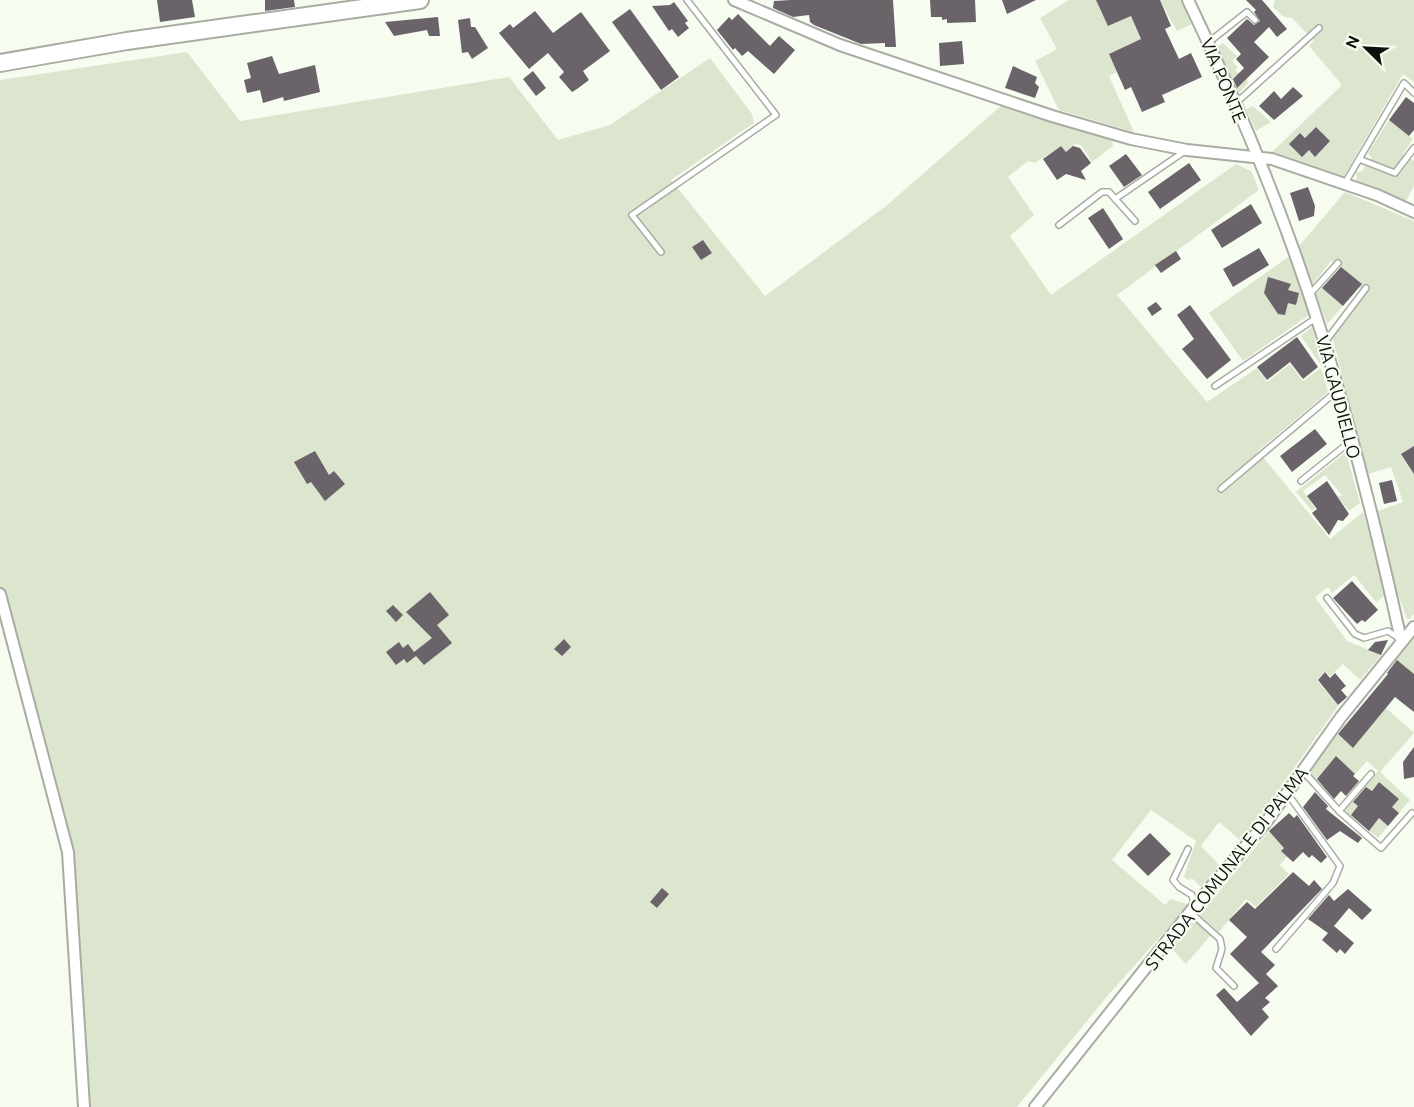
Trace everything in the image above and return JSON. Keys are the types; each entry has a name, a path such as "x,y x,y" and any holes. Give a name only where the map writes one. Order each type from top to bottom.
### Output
{"main road":[{"path":"0,63 127,41 420,0"}],"street":[{"path":"734,0 840,45 993,97 1119,136 1186,150 1272,159 1345,183 1414,212"},
{"name":"VIA PONTE","path":"1188,0 1209,42 1259,159"},
{"name":"VIA GAUDIELLO","path":"1259,159 1317,318 1338,390 1401,640"},
{"path":"0,594 68,852 84,1107"},
{"name":"STRADA COMUNALE DI PALMA","path":"1035,1107 1192,909 1267,821 1401,640 1414,627"}],"lane":[{"path":"661,252 632,215 776,115 687,0"},
{"path":"1209,42 1247,12 1255,20"},
{"path":"1235,104 1318,28"},
{"path":"1345,183 1404,83 1414,93"},
{"path":"1359,159 1395,173 1414,148"},
{"path":"1115,199 1186,150"},
{"path":"1059,225 1102,192 1109,192 1135,220"},
{"path":"1309,295 1338,263"},
{"path":"1324,342 1366,288"},
{"path":"1215,386 1317,318"},
{"path":"1221,489 1338,390"},
{"path":"1301,481 1351,441"},
{"path":"1327,598 1355,634 1364,638 1388,631 1401,640"},
{"path":"1303,771 1339,811 1381,848 1412,813"},
{"path":"1339,811 1371,774"},
{"path":"1275,949 1333,883 1340,866 1287,793"},
{"path":"1188,849 1173,880 1192,895 1192,909 1220,939 1222,949 1216,968 1234,986"}],"green space":[{"path":"1069,0 1096,0 1109,26 1131,16 1141,39 1109,54 1117,72 1109,76 1134,132 1059,110 1035,61 1057,49 1040,18"},
{"path":"1160,0 1181,0 1192,24 1177,31"},
{"path":"1275,0 1414,0 1414,82 1403,74 1343,178 1272,152 1342,85 1309,46 1314,41 1292,18 1284,17 1273,7"},
{"path":"1223,43 1237,56 1232,61 1238,67 1235,70 1249,82 1239,93 1217,47"},
{"path":"187,52 240,121 509,77 558,140 610,125 710,58 752,114 754,123 671,180 765,296 886,206 1002,105 1112,139 1113,146 1092,162 1081,145 1075,144 1066,152 1061,146 1035,163 1028,161 1008,177 1034,215 1010,236 1051,295 1236,164 1251,171 1259,190 1117,295 1207,402 1257,368 1267,382 1290,364 1303,381 1321,368 1328,392 1258,451 1330,539 1363,512 1386,595 1376,602 1354,575 1332,593 1328,587 1315,597 1347,641 1381,655 1360,680 1343,664 1330,676 1325,671 1317,680 1338,706 1242,842 1219,822 1201,846 1222,868 1203,889 1193,879 1187,880 1184,876 1196,841 1151,810 1112,860 1165,905 1171,899 1187,904 1185,909 1109,994 1017,1107 88,1107 70,853 51,770 0,588 0,80"},
{"path":"1253,106 1271,122 1256,131 1246,109"},
{"path":"1389,120 1413,139 1403,154 1414,161 1414,186 1406,201 1355,182 1357,176 1354,172 1361,172 1372,158 1368,153"},
{"path":"1345,192 1414,221 1414,614 1410,619 1407,619 1383,554 1375,512 1403,502 1391,467 1368,474 1332,336 1366,293 1359,287 1361,283 1331,261 1313,284 1299,246"},
{"path":"1291,255 1312,313 1243,361 1209,313"},
{"path":"1322,288 1343,306 1327,324 1316,294"},
{"path":"1312,327 1322,367 1301,336"},
{"path":"1346,452 1360,503 1349,511 1338,497 1342,495 1325,475 1303,491 1315,508 1312,511 1296,492"},
{"path":"1414,638 1414,675 1394,660"},
{"path":"1386,708 1414,733 1380,772 1410,800 1399,813 1392,807 1379,782 1355,810 1373,825 1379,818 1388,826 1378,838 1344,811 1378,771 1367,761 1355,774 1336,757 1317,779 1337,795 1334,800 1306,777 1337,734 1353,748"},
{"path":"1269,831 1284,847 1282,851 1287,856 1280,865 1289,874 1256,907 1246,899 1219,932 1200,915"},
{"path":"1191,923 1199,923 1211,935 1186,964 1171,948"}],"building":[{"path":"157,0 192,0 195,17 160,22"},
{"path":"265,0 294,0 295,7 265,11"},
{"path":"893,0 896,47 885,47 885,43 861,44 814,25 810,22 809,15 793,17 773,8 774,1"},
{"path":"930,0 975,0 976,22 947,23 947,19 942,20 942,17 931,17"},
{"path":"1002,0 1036,0 1007,14"},
{"path":"1096,0 1160,0 1171,26 1165,29 1179,59 1191,53 1202,77 1162,95 1165,102 1142,112 1131,87 1125,90 1109,54 1141,39 1131,16 1108,26"},
{"path":"1246,0 1262,0 1287,29 1277,37 1269,27 1254,42 1269,57 1237,88 1233,79 1244,68 1236,59 1241,54 1227,38 1247,19 1254,25 1260,21 1254,12 1256,10"},
{"path":"674,2 688,21 685,23 689,28 678,37 672,29 669,31 652,6 670,5"},
{"path":"630,9 679,77 661,90 612,22"},
{"path":"535,11 553,33 581,12 610,51 583,71 589,80 572,92 559,77 564,72 548,53 529,69 499,33 510,24 513,28"},
{"path":"738,14 770,46 779,36 795,50 774,74 748,51 742,56 735,48 733,50 717,30 729,17 732,20"},
{"path":"438,17 440,36 429,36 427,30 394,36 385,22"},
{"path":"470,18 471,27 475,27 488,48 472,59 468,52 462,53 458,20"},
{"path":"962,41 964,64 940,66 939,43"},
{"path":"272,56 279,74 315,65 320,92 284,101 283,97 263,103 260,90 247,93 244,80 251,78 247,63"},
{"path":"1013,66 1037,77 1035,83 1039,87 1035,98 1005,88"},
{"path":"533,71 546,88 536,96 523,79"},
{"path":"1293,87 1303,96 1274,120 1259,106 1274,91 1281,99"},
{"path":"1406,97 1414,103 1414,130 1409,136 1389,120"},
{"path":"1316,127 1330,141 1315,157 1309,150 1302,157 1289,144 1300,133 1305,138"},
{"path":"1061,146 1066,152 1073,146 1080,148 1091,163 1081,171 1086,180 1066,174 1057,180 1043,159"},
{"path":"1126,154 1142,175 1124,187 1109,166"},
{"path":"1189,163 1201,180 1160,209 1148,192"},
{"path":"1308,187 1315,206 1314,216 1299,221 1290,193"},
{"path":"1251,204 1262,223 1222,248 1211,230"},
{"path":"1103,208 1123,239 1109,249 1088,218"},
{"path":"703,240 712,253 701,260 692,247"},
{"path":"1259,248 1269,265 1233,287 1223,269"},
{"path":"1176,251 1181,259 1161,273 1155,265"},
{"path":"1341,267 1362,284 1343,306 1322,288"},
{"path":"1268,277 1291,284 1288,290 1299,293 1296,305 1288,303 1285,315 1278,314 1264,293"},
{"path":"1156,302 1162,309 1152,316 1147,308"},
{"path":"1190,305 1231,360 1207,379 1182,349 1194,339 1177,315"},
{"path":"1297,337 1318,367 1303,379 1290,362 1267,380 1257,367"},
{"path":"1315,429 1327,444 1292,472 1280,456"},
{"path":"1414,446 1414,474 1401,454"},
{"path":"315,451 329,475 334,471 345,484 325,501 311,482 307,484 294,462"},
{"path":"1392,480 1397,501 1384,504 1379,483"},
{"path":"1327,481 1349,514 1343,521 1338,520 1329,535 1312,513 1317,509 1307,496"},
{"path":"1352,581 1378,610 1365,622 1362,620 1357,624 1333,598"},
{"path":"430,592 449,615 437,625 452,643 424,665 416,656 407,663 404,659 396,665 386,652 399,642 403,648 408,644 414,652 432,638 406,612"},
{"path":"393,605 403,615 396,622 386,611"},
{"path":"564,639 571,647 562,656 554,649"},
{"path":"1388,640 1381,655 1368,650 1375,642"},
{"path":"1397,660 1414,674 1414,712 1395,697 1353,748 1338,734"},
{"path":"1325,672 1330,678 1335,673 1346,686 1341,690 1347,697 1338,705 1318,680"},
{"path":"1414,747 1414,777 1404,779 1403,762"},
{"path":"1336,756 1359,781 1346,796 1341,791 1334,799 1317,779"},
{"path":"1379,782 1399,799 1392,807 1399,813 1388,826 1379,818 1369,831 1351,815 1358,806 1353,802 1366,787 1372,791"},
{"path":"1315,792 1328,806 1326,809 1362,838 1358,843 1340,831 1327,840 1303,807"},
{"path":"1289,813 1294,818 1297,815 1327,857 1321,863 1312,855 1309,858 1303,852 1293,862 1281,851 1284,848 1269,831"},
{"path":"1150,833 1171,854 1148,876 1127,855"},
{"path":"1293,872 1309,886 1314,880 1322,889 1261,952 1275,965 1266,974 1278,986 1265,998 1270,1002 1262,1009 1269,1017 1251,1036 1216,995 1224,988 1237,1002 1259,983 1230,954 1247,937 1229,920 1247,902 1255,909"},
{"path":"662,888 669,894 657,908 650,902"},
{"path":"1348,889 1372,910 1362,920 1349,908 1334,926 1354,943 1345,954 1340,949 1337,953 1322,940 1328,933 1308,919 1329,895 1334,901"}]}
